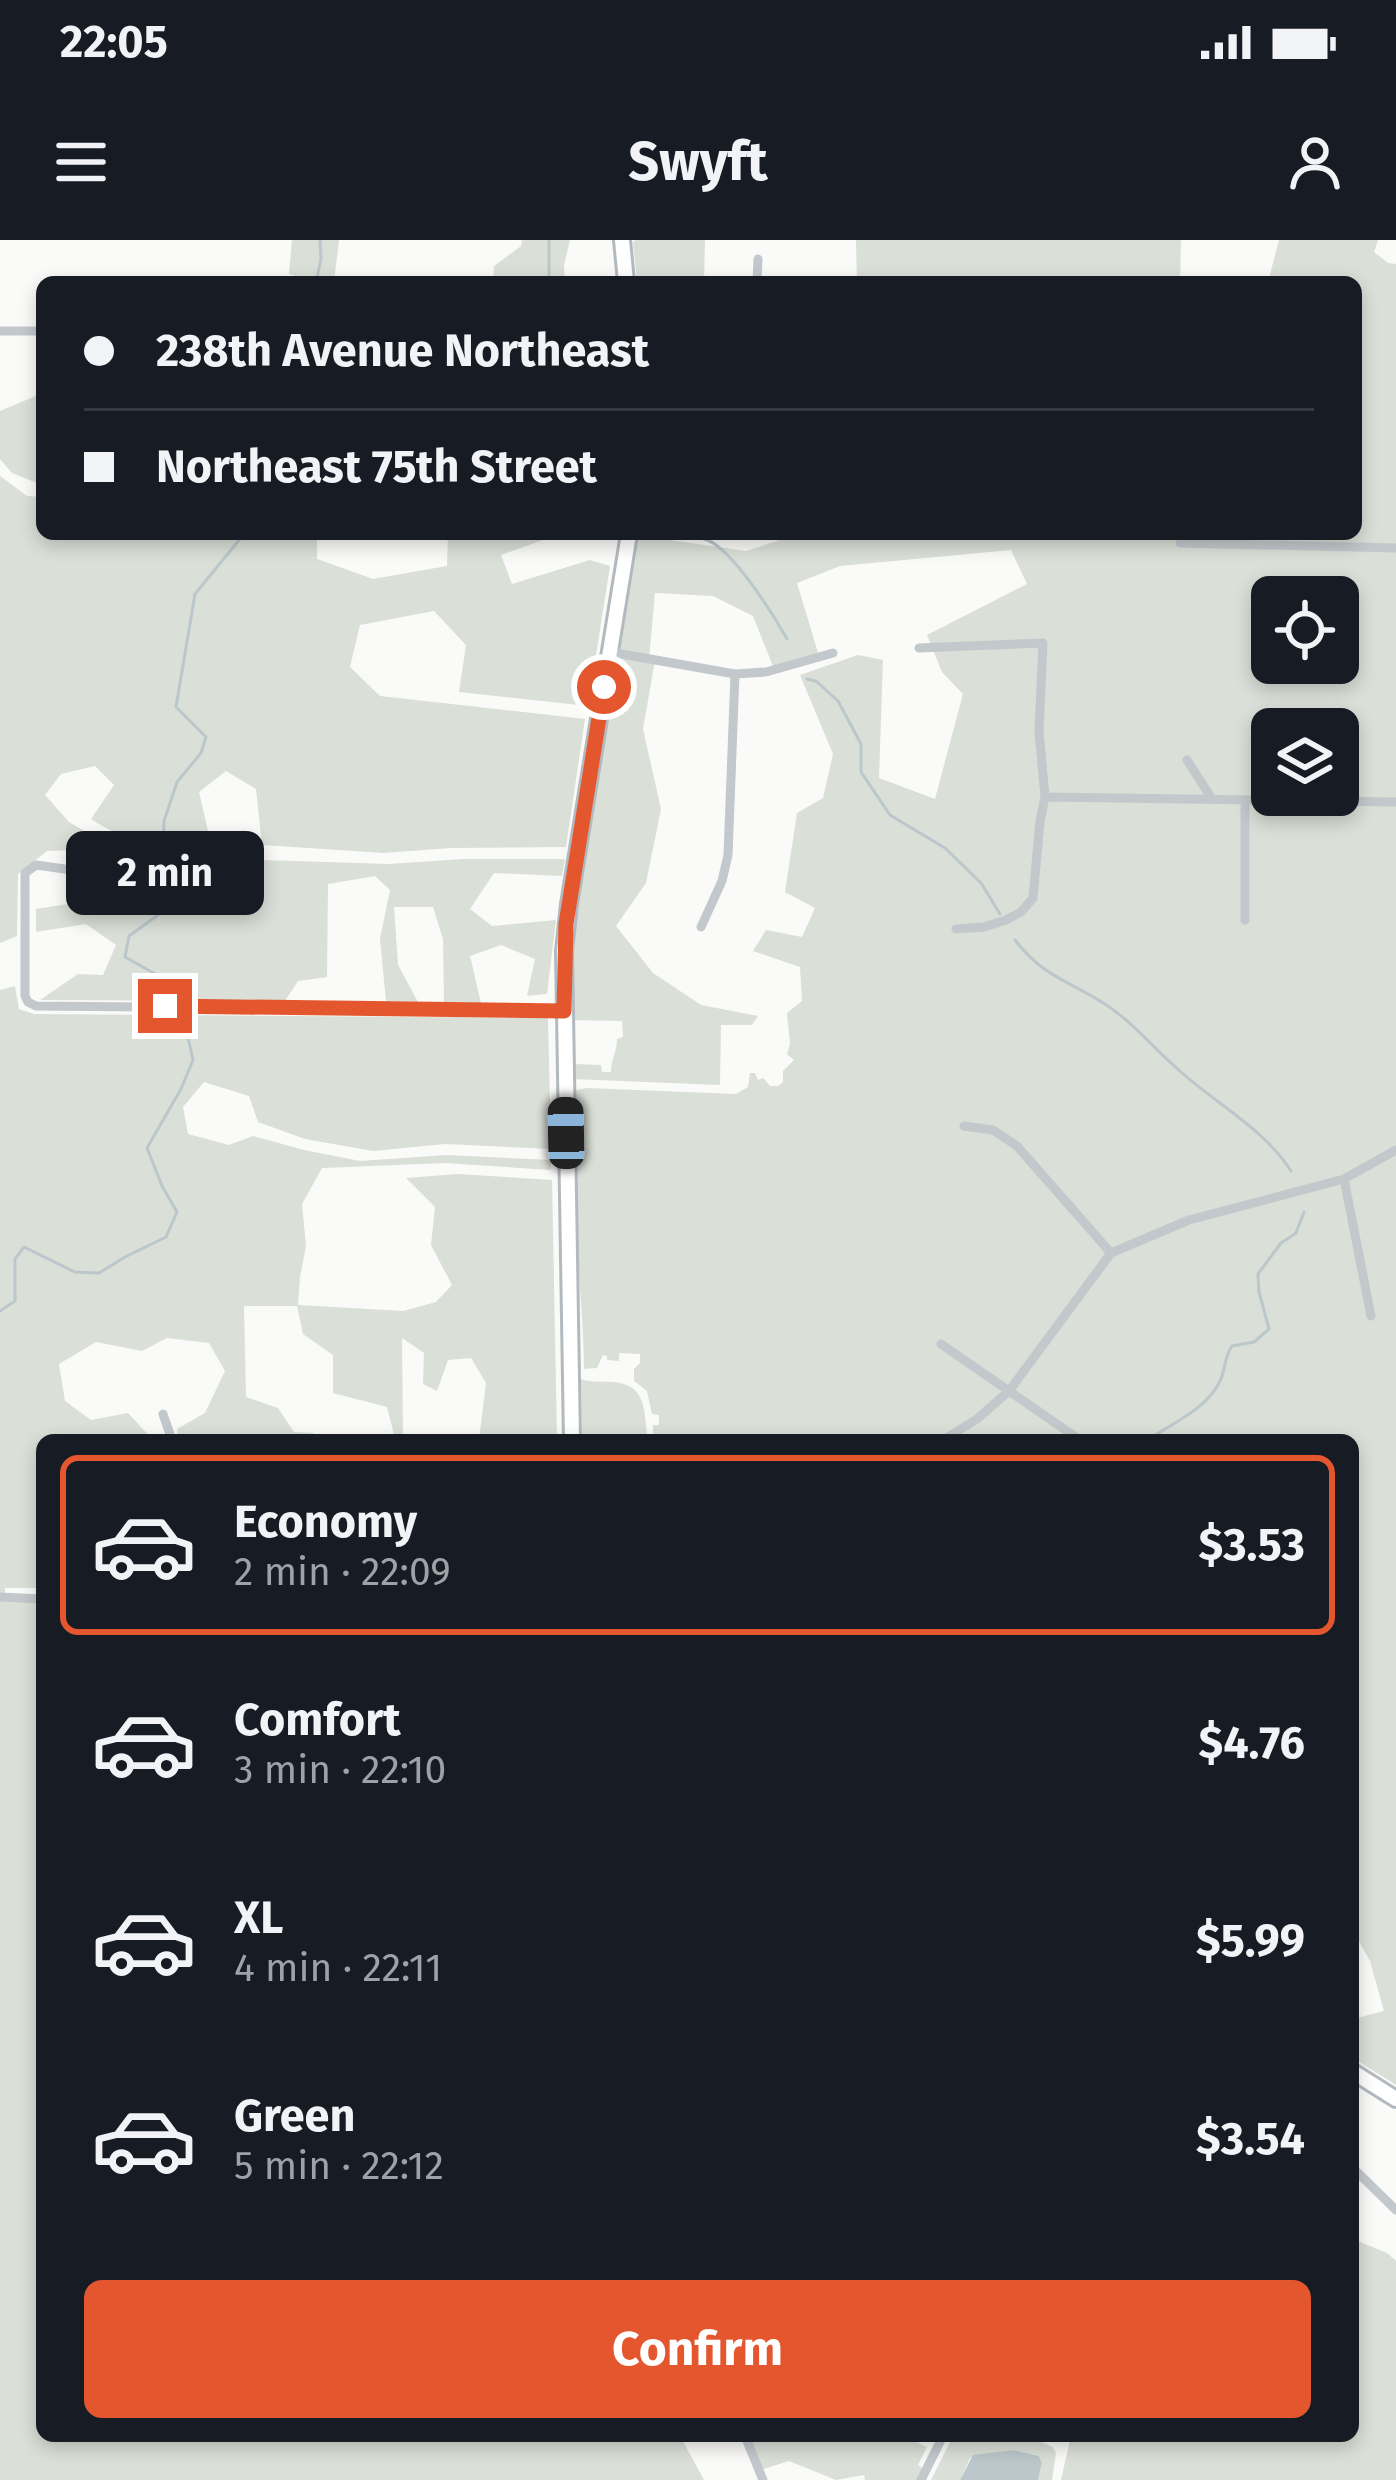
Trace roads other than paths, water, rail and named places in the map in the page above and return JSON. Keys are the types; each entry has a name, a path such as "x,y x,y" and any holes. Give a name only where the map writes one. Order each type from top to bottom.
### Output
{"street":[{"path":"622,240 625,276"},
{"path":"757,276 758,259"},
{"path":"0,331 36,331"},
{"path":"572,1434 566,924 628,540"},
{"path":"1180,543 1396,548"},
{"path":"919,648 1043,647 1039,731 1046,797 1033,898 1022,912 1006,920 956,929"},
{"path":"610,652 736,674 766,672 832,653"},
{"path":"701,927 728,855 736,674"},
{"path":"1186,760 1212,799"},
{"path":"1046,797 1396,802"},
{"path":"1245,800 1245,920"},
{"path":"86,872 36,865 26,874 25,996 36,1006 564,1011"},
{"path":"964,1126 993,1130 1017,1146 1112,1252"},
{"path":"953,1434 1009,1391 1112,1252 1189,1220 1344,1179 1396,1150"},
{"path":"1344,1179 1371,1316"},
{"path":"941,1344 1071,1434"},
{"path":"163,1414 170,1434"},
{"path":"0,1598 36,1599"},
{"path":"1359,2076 1396,2098"},
{"path":"1359,2174 1396,2210"},
{"path":"747,2442 763,2480"},
{"path":"921,2480 940,2442"}],"waterway":[{"path":"317,276 320,240"},
{"path":"549,240 549,276"},
{"path":"179,999 177,986 125,957 129,936 158,915 167,889 164,821 177,782 201,753 206,737 176,707 195,594 239,540"},
{"path":"706,540 728,556 751,584 787,639"},
{"path":"807,679 838,701 861,744 861,772 890,815 945,848 981,883 1000,914"},
{"path":"1015,940 1046,970 1125,1020 1254,1130 1291,1171"},
{"path":"0,1311 15,1301 15,1259 24,1247 75,1272 99,1273 166,1237 177,1212 147,1148 193,1060 183,1015"},
{"path":"1157,1434 1213,1393 1232,1346 1254,1342 1269,1329 1258,1274 1281,1243 1296,1233 1304,1212"}]}
